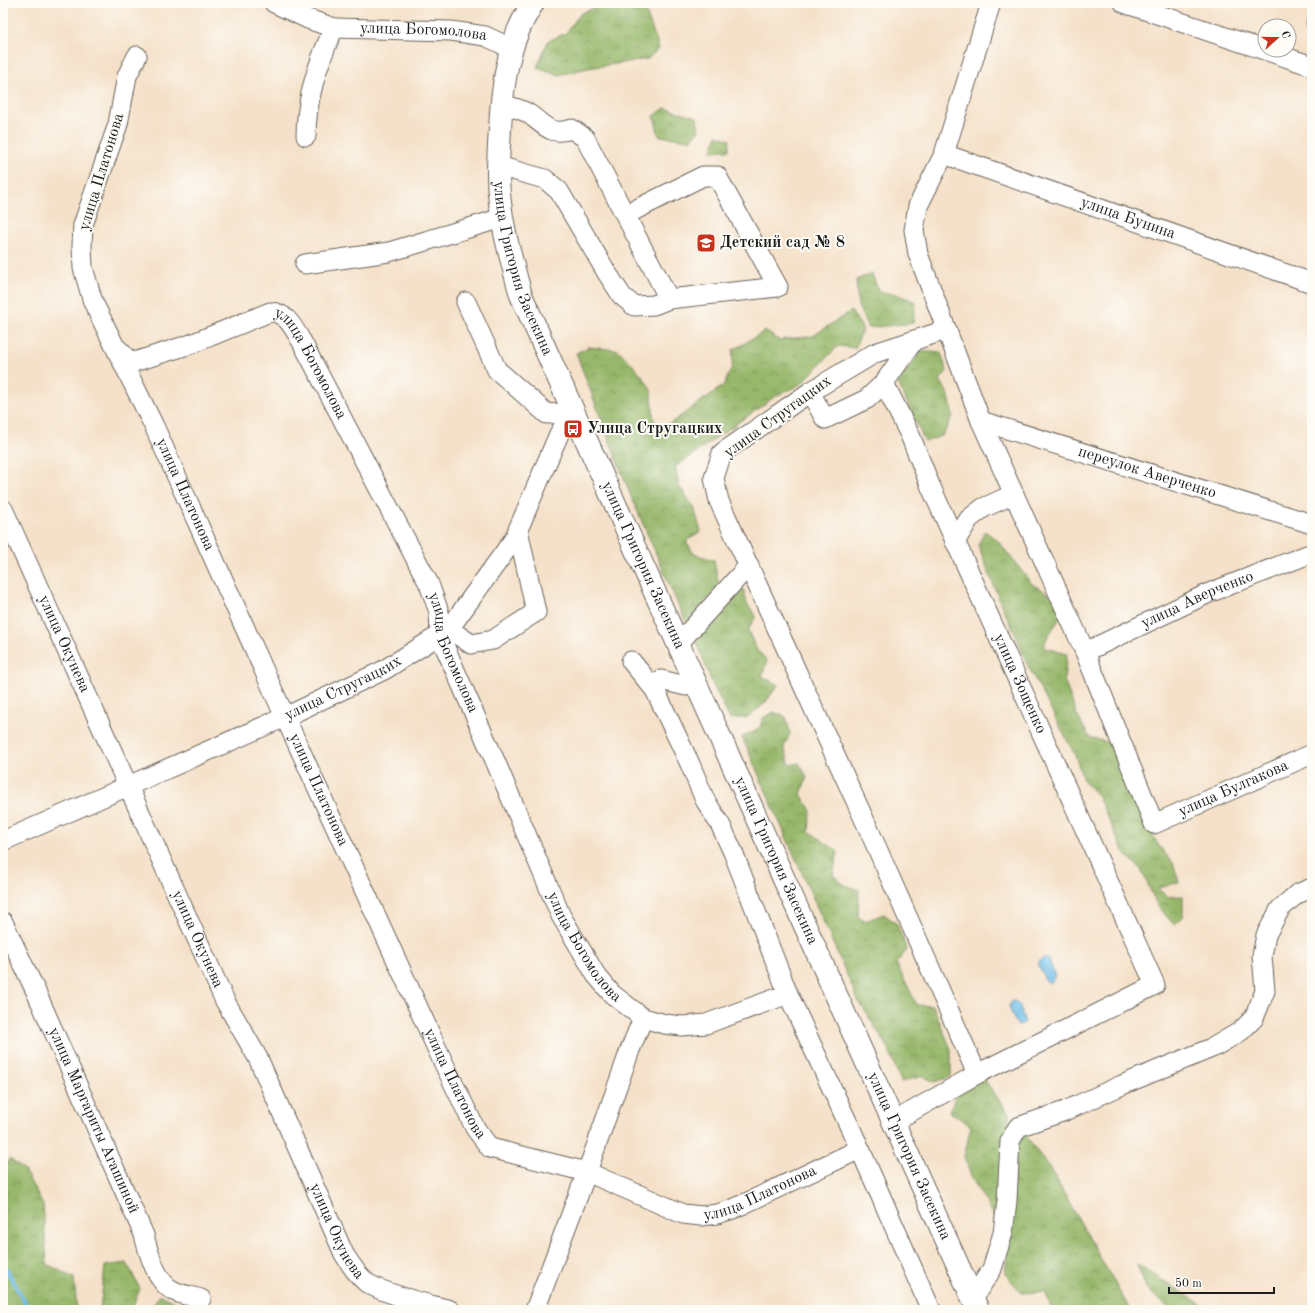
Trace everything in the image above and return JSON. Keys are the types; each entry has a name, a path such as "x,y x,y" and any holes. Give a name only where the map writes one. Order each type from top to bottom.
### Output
{"main road":[{"name":"улица Григория Засекина","path":"533,3 525,16 511,48 504,81 498,166 502,218 521,295 572,412 975,1304"}],"street":[{"name":"улица Богомолова","path":"274,3 308,19 334,28 451,31 485,36 511,48"},
{"path":"991,3 944,154 918,206 914,230 918,254 981,421 1084,652"},
{"path":"1124,3 1312,66"},
{"path":"306,136 310,93 321,54 334,28"},
{"name":"улица Платонова","path":"137,56 127,76 118,124 83,225 82,246 84,268 93,302 144,407 444,1064 475,1128 490,1148 587,1172 683,1214 701,1216 717,1214 733,1209 860,1149"},
{"path":"502,104 529,114 546,129 565,132 572,129 585,138 625,215 666,300 778,287 717,176 703,176 625,215"},
{"name":"улица Бунина","path":"944,154 1312,283"},
{"name":"улица Григория Засекина","path":"498,166 545,179 559,191 607,273 622,296 634,306 654,305 666,300"},
{"path":"305,264 389,252 502,218"},
{"path":"466,302 497,370 547,414 572,412"},
{"name":"улица Богомолова","path":"139,360 191,344 270,312 278,312 288,319 429,584 439,612 444,633 496,763 561,916 596,975 612,994 643,1018 665,1024 706,1024 788,994"},
{"name":"улица Стругацких","path":"749,564 719,501 714,478 722,453 810,392 875,353 946,330"},
{"path":"810,392 825,420 867,400 884,383 914,340"},
{"path":"113,343 131,363 139,360"},
{"path":"139,360 131,368 144,407"},
{"name":"улица Зощенко","path":"884,383 910,435 955,542 1155,985 977,1074"},
{"name":"улица Стругацких","path":"3,841 285,717 384,670 444,633 514,539 559,434 572,412"},
{"name":"переулок Аверченко","path":"981,421 1312,524"},
{"path":"955,542 969,519 983,508 1014,494"},
{"name":"улица Окунева","path":"3,509 225,1001 258,1058 344,1254 355,1272 368,1283 385,1290 450,1310"},
{"path":"444,633 471,644 493,640 536,612 518,530"},
{"name":"улица Аверченко","path":"1084,652 1209,593 1312,553"},
{"path":"678,644 749,564 977,1074 893,1122"},
{"name":"улица Булгакова","path":"1084,652 1154,824 1312,754"},
{"path":"631,661 655,690 690,764 705,800 721,826 733,852 788,994 860,1149 931,1310"},
{"path":"655,690 661,680 686,686 694,681"},
{"path":"975,1304 992,1269 1003,1233 1007,1201 1010,1141 1018,1127 1065,1111 1128,1082 1214,1047 1241,1031 1254,1018 1266,992 1262,956 1266,935 1280,909 1297,894 1312,888"},
{"name":"улица Маргариты Агашиной","path":"3,922 37,994 144,1234 149,1253 159,1276 172,1291 201,1299"},
{"path":"535,1310 643,1018"}],"green space":[{"path":"608,3 623,6 632,3 643,3 659,48 648,59 588,68 559,75 537,67 548,41 566,33 581,13"},
{"path":"665,108 697,117 699,132 689,140 659,136 654,116"},
{"path":"717,135 730,140 729,150 712,151"},
{"path":"872,274 879,292 896,294 916,302 913,323 868,328 858,306 856,280"},
{"path":"851,311 863,329 855,348 838,346 801,384 776,396 675,467 679,486 694,507 701,532 686,541 694,554 714,560 719,587 686,623 630,494 576,353 589,347 618,350 638,371 650,389 652,394 653,416 657,428 671,423 724,385 732,367 733,350 765,331 779,340 813,336"},
{"path":"921,351 941,353 947,371 940,380 949,396 953,416 943,435 925,442 898,383"},
{"path":"985,531 998,541 1032,584 1051,595 1062,615 1048,636 1043,647 1067,654 1064,680 1077,715 1089,737 1110,743 1132,800 1159,846 1173,863 1179,882 1158,888 1167,897 1183,896 1183,917 1174,925 1157,905 1141,869 1124,853 1098,796 1083,780 1075,755 1027,664 1016,635 1002,607 978,545"},
{"path":"743,587 747,604 756,616 748,630 755,647 767,661 762,676 778,685 765,703 749,717 730,719 712,683 695,637"},
{"path":"774,712 786,717 790,733 784,747 790,765 799,763 807,777 801,794 811,811 809,831 838,852 833,875 843,884 859,890 858,917 865,921 884,914 897,924 907,950 896,963 917,1005 933,1006 951,1049 951,1077 934,1082 923,1076 901,1082 888,1048 858,1000 742,737 754,732 760,727 763,718"},
{"path":"984,1079 1010,1115 998,1226 972,1179 964,1157 971,1126 950,1112 956,1093"},
{"path":"1024,1134 1049,1167 1130,1310 1052,1310 1045,1292 1022,1293 1005,1274 1016,1144"},
{"path":"10,1159 24,1170 43,1205 47,1264 74,1278 77,1310 3,1310 3,1172"},
{"path":"127,1263 140,1289 131,1310 100,1310 105,1266"},
{"path":"1137,1264 1210,1310 1171,1310 1146,1288"},
{"path":"160,1295 180,1304 180,1310 150,1310"}],"water":[{"path":"1308,18 1312,19 1312,34 1304,32"},
{"path":"1044,958 1049,960 1055,976 1051,983 1045,980 1038,965 1039,961"},
{"path":"1011,1001 1015,1001 1019,1005 1025,1022 1020,1025 1016,1024 1009,1007"}],"waterway":[{"path":"3,1263 29,1310"}],"place":[{"name":"Детский сад № 8","path":"706,243"},
{"name":"Улица Стругацких","path":"573,429"}]}
